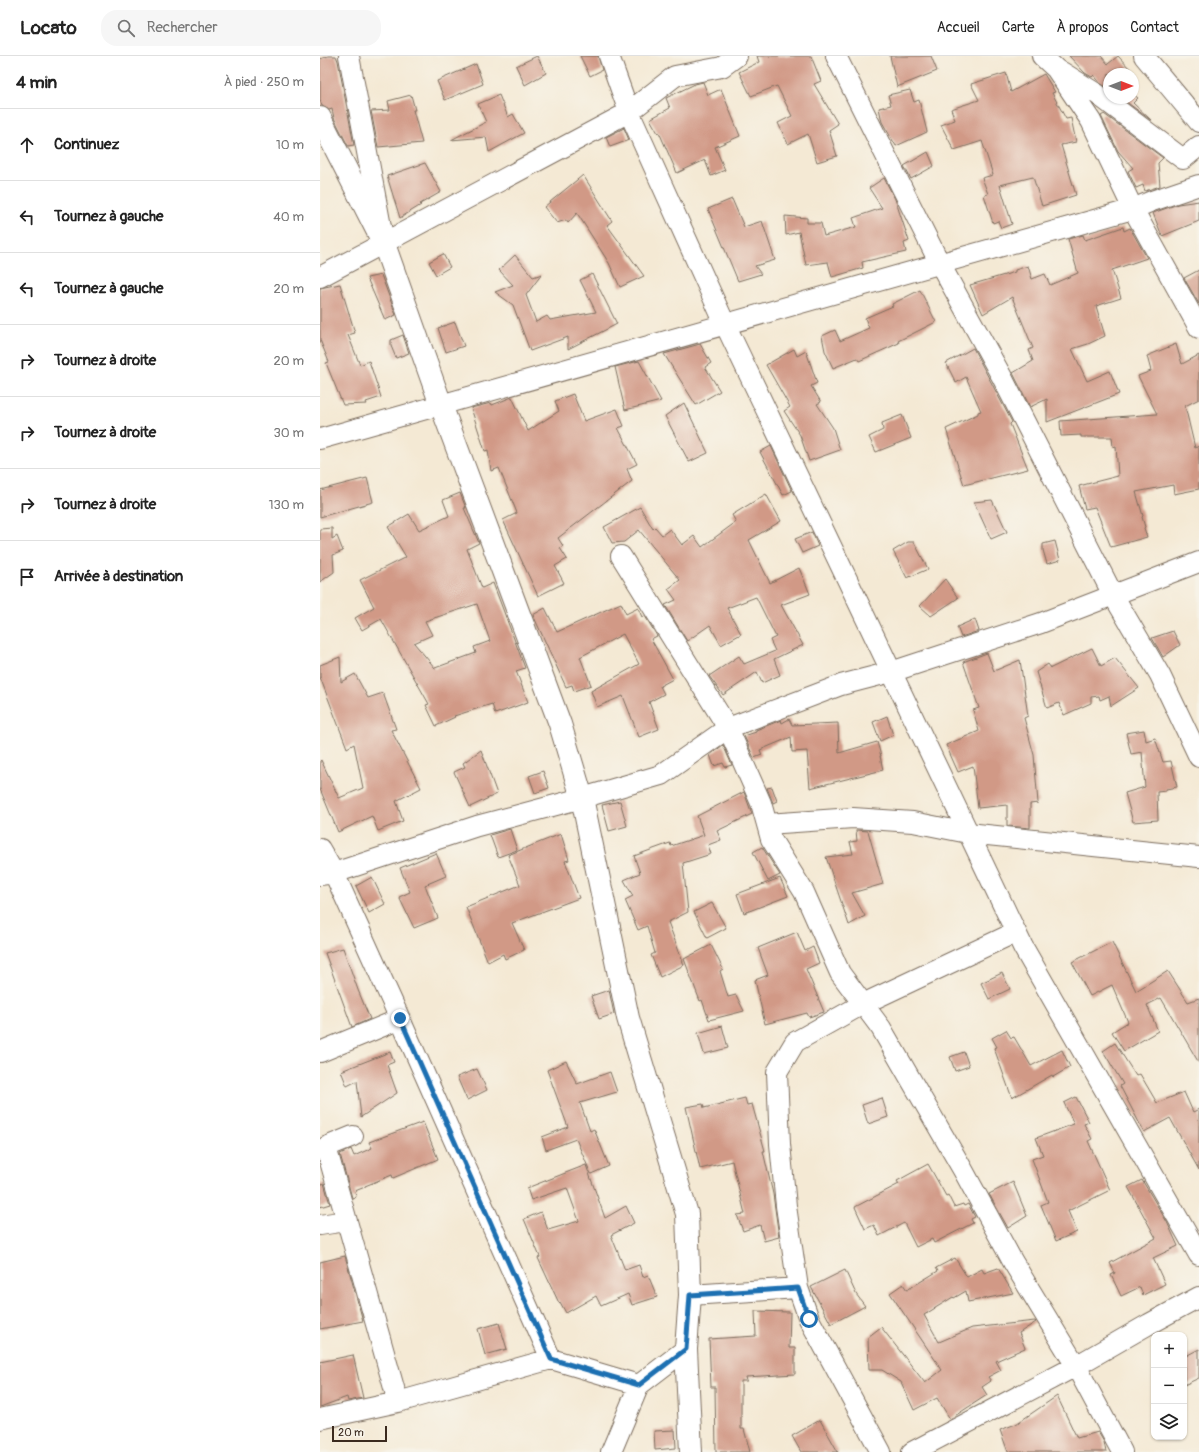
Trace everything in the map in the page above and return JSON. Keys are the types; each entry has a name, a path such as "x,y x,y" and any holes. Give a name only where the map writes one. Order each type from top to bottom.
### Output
{"street":[{"path":"349,56 384,244"},
{"path":"609,56 629,112 725,324 1023,947 1199,1255"},
{"path":"322,273 384,244 629,112 675,76 722,67 738,56"},
{"path":"836,56 940,264 1002,378 1113,595 1160,675 1199,757"},
{"path":"1144,56 1199,121"},
{"path":"1046,59 1097,94 1184,159 1199,148"},
{"path":"1046,59 1091,122 1132,210 1199,328"},
{"path":"320,118 384,244 441,405 560,724 582,798 628,1018 687,1214 690,1295 686,1349 691,1452"},
{"path":"320,439 1132,210 1152,201 1199,185"},
{"path":"621,556 728,728 761,803 771,839 804,892 840,973 881,1028 963,1170 1013,1262 1076,1366 1122,1452"},
{"path":"327,874 477,826 661,775 728,728 841,685 891,672 1041,623 1199,562"},
{"path":"767,824 852,818 913,822 968,833 1199,857"},
{"path":"320,849 327,874 400,1018 551,1359"},
{"path":"881,1452 809,1319 798,1288 786,1206 780,1144 777,1072 795,1042 863,1004 1016,932"},
{"path":"320,1052 400,1018"},
{"path":"353,1136 326,1147 325,1164 346,1221 398,1402"},
{"path":"320,1225 346,1221"},
{"path":"690,1295 798,1288"},
{"path":"912,1452 1076,1366 1199,1297"},
{"path":"611,1452 639,1385 686,1349"},
{"path":"320,1419 398,1402 551,1359 639,1385"}],"building":[{"path":"328,56 336,56 338,61 354,145 348,146 334,118 332,109 329,110 322,106 320,100 320,59"},
{"path":"537,56 546,73 525,85 516,66"},
{"path":"580,56 598,56 602,70 590,76"},
{"path":"757,56 811,56 821,81 814,84 838,124 829,130 837,156 817,162 808,134 788,144 778,123 792,116 777,86 751,96 739,72 759,62"},
{"path":"890,56 931,56 937,71 897,87"},
{"path":"1069,56 1101,56 1108,64 1118,56 1129,68 1103,68 1103,85 1094,75 1092,77 1085,73"},
{"path":"476,64 483,84 445,100 437,81"},
{"path":"1006,73 1011,92 1044,74 1055,92 1052,93 1066,119 1071,118 1076,142 1061,145 1076,195 1042,206 1033,177 1000,185 1012,224 1001,228 998,221 993,223 984,195 988,194 982,178 993,175 982,141 954,150 941,125 955,120 951,109 979,100 971,84"},
{"path":"703,82 708,95 721,89 740,136 715,147 725,170 711,176 705,160 677,173 659,132 658,133 650,119 670,108 666,98 695,84"},
{"path":"910,90 914,102 919,100 927,132 896,146 882,122 879,108 891,105 888,95"},
{"path":"411,95 415,110 413,110 422,143 378,147 371,111 390,110 388,101"},
{"path":"499,95 508,117 513,114 524,133 489,152 486,137 451,140 486,122 478,104"},
{"path":"1129,104 1134,104 1152,121"},
{"path":"1104,114 1163,158 1158,163 1160,186 1145,191 1143,185 1136,188 1128,171 1133,168 1118,151 1101,116"},
{"path":"624,128 629,140 610,147 606,137"},
{"path":"928,152 934,166 911,179 904,166"},
{"path":"425,163 441,192 400,218 387,176"},
{"path":"583,175 612,221 607,225 644,276 620,287 609,263 577,213 568,223 566,220 557,223 544,207"},
{"path":"884,178 895,199 909,241 904,243 906,252 862,262 863,268 832,277 828,262 806,265 799,232 786,235 785,216 807,218 807,223 821,223 824,236 856,227 853,218 882,208 869,188"},
{"path":"732,199 744,227 762,221 775,260 755,266 761,274 738,281 708,209"},
{"path":"1199,201 1199,221 1162,236 1153,213 1178,204"},
{"path":"1123,227 1124,231 1130,228 1147,258 1112,270 1121,298 1096,306 1105,336 1088,344 1072,349 1087,381 1110,371 1119,394 1047,422 1047,399 1030,407 1013,373 1033,361 1029,350 1033,348 1012,297 983,314 970,285 1015,272 1015,270 1028,266 1032,279 1045,274 1050,285 1078,273 1068,239 1083,235 1085,240"},
{"path":"443,254 450,267 436,275 429,262"},
{"path":"515,255 533,277 542,274 526,295 536,322 547,316 550,320 596,312 580,280 592,274 617,324 568,349 568,337 530,351 513,305 495,292 513,285 499,270"},
{"path":"1199,270 1199,304 1184,278"},
{"path":"381,275 396,315 385,320 367,278"},
{"path":"340,284 355,333 348,335 360,365 369,361 381,397 366,402 367,404 343,405 326,363 329,362 320,340 320,288"},
{"path":"920,290 936,322 898,341 899,343 859,361 857,358 833,368 825,351 822,336 835,330 840,341 869,328 865,318 893,306 892,304"},
{"path":"455,322 464,346 446,352 438,328"},
{"path":"403,335 409,353 396,358 391,346 391,340"},
{"path":"700,344 711,363 705,367 720,391 696,405 664,354"},
{"path":"1176,344 1182,364 1199,355 1199,399 1185,406 1195,448 1199,446 1199,489 1174,494 1173,485 1136,492 1147,537 1111,547 1095,507 1085,509 1079,486 1118,476 1116,446 1113,447 1112,437 1081,437 1081,435 1061,436 1060,421 1157,414 1138,376 1151,371 1147,356"},
{"path":"973,348 1012,422 1010,424 1028,469 964,485 946,429 978,414 978,412 981,411 966,377 956,383 946,363"},
{"path":"794,349 797,356 806,351 817,383 811,386 821,402 817,404 833,428 840,450 809,461 800,435 784,411 790,407 766,365"},
{"path":"639,361 661,401 625,410 615,367"},
{"path":"573,394 584,421 617,409 624,426 618,428 637,464 627,469 632,481 558,538 563,546 560,548 567,559 555,566 564,583 538,596 503,520 517,513 499,468 491,471 488,450 485,451 471,408 491,403 492,405 512,397 528,431 559,411 555,401"},
{"path":"684,403 708,453 689,462 665,416"},
{"path":"902,415 911,438 876,452 869,437 883,430 882,423"},
{"path":"771,446 792,491 783,495 760,452"},
{"path":"367,478 373,502 320,517 320,490"},
{"path":"460,493 466,508 464,508 479,543 467,549 482,588 493,583 525,668 516,671 528,702 495,714 492,704 454,716 455,717 436,726 426,705 429,704 381,619 362,630 355,618 374,607 360,580 406,557 388,527 409,514 419,530 449,516 443,500","holes":["477,604 490,641 474,647 476,653 435,668 414,643 432,635 425,621"]},
{"path":"766,494 781,521 749,540 770,583 799,568 810,594 781,605 803,645 774,659 780,675 762,683 757,672 723,695 709,676 739,656 744,664 775,651 770,640 776,637 756,597 727,608 741,634 721,645 710,625 687,641 665,605 676,600 668,589 680,580 639,530 624,542 612,543 604,527 640,507 653,529 655,527 662,535 670,529 682,545 694,536 702,547 736,522 732,515"},
{"path":"992,500 1007,532 991,539 974,502"},
{"path":"332,528 332,539 337,536 343,551 333,555 334,572 320,582 320,529"},
{"path":"812,532 818,546 802,553 795,539"},
{"path":"1055,541 1060,560 1047,564 1043,544"},
{"path":"908,542 914,542 928,569 907,578 893,551"},
{"path":"945,579 958,598 931,616 920,606"},
{"path":"621,603 626,614 638,608 642,617 645,616 657,636 651,639 673,679 660,686 664,694 649,702 659,729 639,737 623,696 597,707 591,691 639,664 623,634 580,657 591,685 574,691 572,685 566,687 533,615 545,608 557,632"},
{"path":"975,619 979,631 961,637 957,627"},
{"path":"1173,631 1180,645 1163,657 1152,638"},
{"path":"1092,648 1101,666 1115,658 1139,688 1111,706 1109,696 1100,700 1099,696 1091,697 1091,703 1064,715 1059,703 1047,708 1036,672 1048,664 1051,668"},
{"path":"987,653 994,671 1020,660 1028,716 1024,718 1034,755 1038,803 1030,804 1030,828 1007,826 1007,805 978,808 973,766 958,772 946,745 979,731 973,710 979,708 963,662"},
{"path":"340,657 341,682 355,674 368,698 383,693 396,729 391,730 421,788 396,801 403,821 378,831 372,816 338,832 320,789 321,760 339,798 363,788 354,744 347,748 320,677 320,665"},
{"path":"887,716 893,735 880,741 873,722"},
{"path":"789,719 792,725 838,723 839,753 877,742 883,770 810,788 807,751 792,752 791,737 760,750 762,755 754,758 744,736 781,720 782,723"},
{"path":"1144,730 1146,741 1155,738 1163,762 1171,761 1177,787 1166,789 1166,791 1157,792 1158,820 1133,822 1125,793 1145,787 1142,752 1131,754 1126,733"},
{"path":"723,745 732,765 725,767 723,763 714,766 710,755"},
{"path":"481,750 497,794 470,807 454,772 465,767 463,763"},
{"path":"543,771 549,788 535,793 529,776"},
{"path":"772,787 777,801 773,803 767,788"},
{"path":"744,792 752,814 717,831 721,840 708,845 711,854 683,863 688,912 668,922 684,965 660,977 651,955 655,953 647,926 638,930 625,900 633,896 624,880 640,873 634,856 670,843 671,846 704,835 697,816"},
{"path":"620,801 627,826 609,831 602,805"},
{"path":"510,829 517,850 498,857 490,835"},
{"path":"856,830 868,831 883,884 852,893 865,916 849,925 826,857 853,854 850,842 857,841"},
{"path":"561,834 569,860 565,861 579,898 512,923 524,950 505,959 503,954 488,962 466,907 520,885 508,855"},
{"path":"762,847 780,875 768,881 753,852"},
{"path":"436,853 446,876 425,885 438,918 414,928 399,897 410,892 400,868"},
{"path":"372,877 385,904 369,913 356,886"},
{"path":"780,878 788,896 744,913 737,894"},
{"path":"712,903 726,928 707,938 694,912"},
{"path":"797,932 805,951 813,947 819,963 806,969 824,1012 809,1017 807,1013 765,1024 755,980 768,975 758,948"},
{"path":"1112,942 1136,991 1168,971 1188,1002 1199,998 1199,1063 1161,998 1147,1005 1158,1031 1124,1051 1112,1032 1128,1022 1112,985 1090,996 1072,962"},
{"path":"711,945 723,969 720,971 728,997 736,995 744,1011 709,1020 684,959"},
{"path":"343,948 370,1019 352,1027 325,953"},
{"path":"1002,973 1010,989 989,999 981,983"},
{"path":"609,990 614,1014 599,1019 591,996"},
{"path":"722,1026 728,1048 704,1054 698,1033"},
{"path":"1006,1030 1011,1038 1014,1037 1031,1066 1062,1050 1070,1067 1053,1077 1052,1075 1012,1098 994,1048 997,1047 992,1038"},
{"path":"1115,1043 1136,1076 1140,1074 1157,1103 1184,1092 1193,1112 1199,1109 1199,1170 1170,1118 1144,1132 1120,1086 1123,1084 1103,1051"},
{"path":"390,1052 394,1062 387,1065 397,1093 361,1117 357,1081 347,1086 341,1071"},
{"path":"964,1052 969,1066 955,1071 950,1057"},
{"path":"566,1061 577,1084 610,1072 617,1092 580,1103 590,1131 594,1129 609,1166 591,1174 576,1139 546,1150 542,1137 568,1127 547,1070"},
{"path":"477,1069 487,1090 467,1100 457,1077"},
{"path":"1076,1097 1089,1122 1084,1124 1092,1139 1088,1141 1110,1190 1068,1211 1077,1232 1056,1241 1041,1205 1048,1202 1032,1159 1043,1155 1036,1138 1074,1124 1064,1103"},
{"path":"745,1098 747,1105 752,1104 765,1151 763,1151 773,1194 779,1237 764,1241 760,1225 743,1231 737,1215 745,1214 732,1161 700,1169 686,1107 703,1104 704,1108"},
{"path":"882,1098 888,1117 868,1124 862,1105"},
{"path":"423,1122 438,1159 393,1178 392,1175 365,1186 355,1191 356,1197 352,1198 340,1154 351,1149 354,1156 372,1148 369,1142"},
{"path":"928,1164 954,1207 968,1204 975,1217 971,1219 973,1223 934,1243 932,1239 916,1247 904,1223 879,1236 874,1225 865,1229 855,1207 899,1184 897,1181"},
{"path":"586,1165 605,1218 626,1206 634,1223 611,1235 625,1270 639,1265 643,1277 648,1275 657,1297 632,1305 628,1294 601,1306 596,1296 566,1313 560,1302 559,1303 538,1258 540,1257 524,1219 541,1212 548,1230 579,1221 567,1188 531,1200 527,1188"},
{"path":"1142,1180 1167,1222 1178,1246 1153,1258 1165,1284 1143,1295 1140,1287 1121,1296 1111,1275 1115,1273 1110,1263 1156,1238 1128,1187"},
{"path":"1013,1182 1027,1216 1008,1228 989,1194"},
{"path":"324,1183 330,1204 320,1207 320,1185"},
{"path":"345,1256 363,1321 320,1329 320,1262"},
{"path":"955,1258 967,1277 982,1269 984,1273 998,1268 1013,1293 968,1302 966,1291 954,1298 953,1297 924,1315 939,1342 972,1328 1036,1322 1019,1333 1025,1348 996,1361 1001,1370 988,1377 991,1381 982,1387 987,1395 950,1419 937,1398 914,1410 901,1382 882,1370 869,1370 868,1337 881,1327 925,1383 942,1370 890,1293 903,1284 907,1290 938,1271 936,1268"},
{"path":"845,1270 856,1294 865,1306 831,1324 811,1287"},
{"path":"755,1311 790,1312 789,1348 795,1348 795,1374 746,1377 747,1381 741,1381 741,1429 744,1429 750,1452 716,1452 715,1387 711,1387 709,1339 756,1336"},
{"path":"499,1323 507,1349 485,1355 478,1329"},
{"path":"1199,1349 1199,1378 1187,1384 1187,1368 1187,1355"},
{"path":"353,1355 363,1398 348,1401 347,1397 320,1407 320,1362"},
{"path":"1057,1396 1077,1438 1098,1432 1104,1442 1106,1452 1008,1452 1000,1430 1016,1424"},
{"path":"820,1420 838,1452 801,1452 792,1436"},
{"path":"675,1430 676,1448 655,1450 654,1431"}],"route":[{"path":"400,1018 551,1359 639,1385 686,1349 690,1295 798,1288 809,1319"}]}
